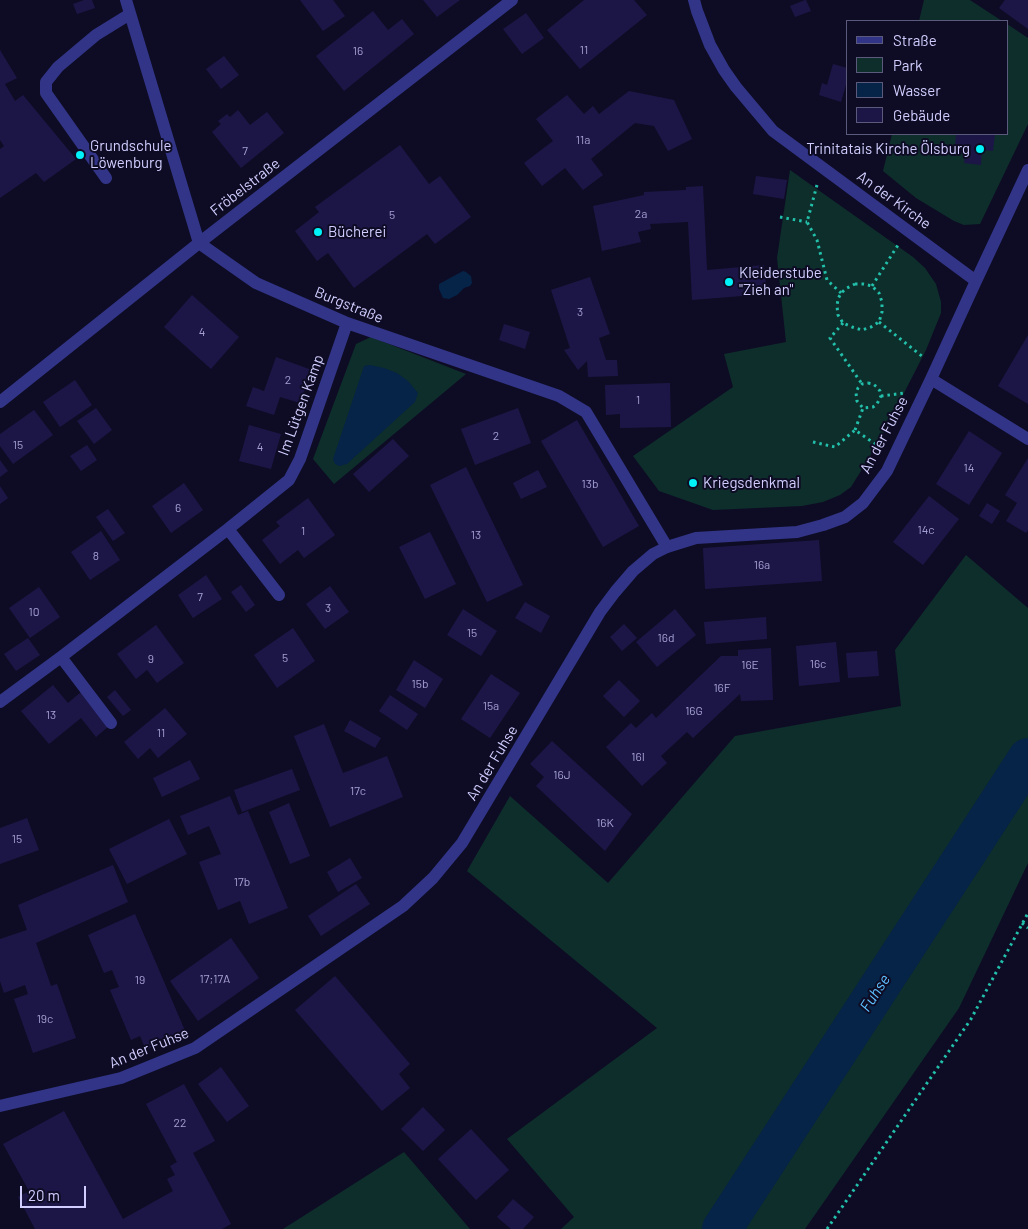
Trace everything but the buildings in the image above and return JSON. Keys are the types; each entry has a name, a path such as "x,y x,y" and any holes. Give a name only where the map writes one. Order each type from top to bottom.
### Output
{"street":[{"path":"126,0 199,243"},
{"name":"Fröbelstraße","path":"0,402 199,243 512,0"},
{"name":"An der Kirche","path":"694,0 710,45 724,70 773,131 976,281"},
{"path":"106,178 46,93 46,82 58,67 96,35 130,14"},
{"name":"An der Fuhse","path":"0,1106 121,1078 196,1048 402,906 432,878 462,843 600,612 633,571 653,554 667,547 696,538 797,532 844,517 863,503 887,471 894,457 1028,170"},
{"name":"Burgstraße","path":"199,243 256,283 346,323 560,396 586,412 667,547"},
{"name":"Im Lütgen Kamp","path":"0,702 228,529 288,480 300,459 346,323"},
{"path":"934,373 1028,439"},
{"path":"228,529 279,595"},
{"path":"61,657 111,723"}],"path":[{"path":"822,168 807,222 817,240 828,280 841,293"},
{"path":"780,217 807,222"},
{"path":"872,286 907,230"},
{"path":"855,284 872,286 879,293 882,302 879,322 862,330 843,323 838,315 837,306 841,293 855,284"},
{"path":"879,322 934,373"},
{"path":"843,323 830,338 862,384"},
{"path":"862,384 873,384 880,391 880,401 873,407 863,408 856,397 858,388 862,384"},
{"path":"813,442 835,447 856,430 863,408"},
{"path":"856,430 894,457"},
{"path":"827,1229 971,1019 1028,913"},
{"path":"1022,923 1028,928"}],"green space":[{"path":"924,0 970,0 1000,20 919,20"},
{"path":"1008,25 1028,38 1028,124 980,224 964,225 954,221 916,198 883,171 892,135 1008,135"},
{"path":"790,170 913,257 925,268 936,284 941,302 941,313 926,350 880,440 851,487 840,495 823,502 802,506 713,510 659,491 633,456 733,387 724,354 786,342 777,258"},
{"path":"371,337 466,374 334,484 313,459 356,344"},
{"path":"966,555 1028,608 1028,863 959,1008 805,1229 561,1229 574,1217 507,1139 657,1028 467,871 510,796 608,883 735,736 901,706 895,650"},
{"path":"404,1152 470,1229 283,1229"}],"water":[{"path":"463,271 471,276 472,283 470,286 449,299 443,298 439,284"},
{"path":"370,365 397,373 408,381 418,393 415,402 347,464 339,466 335,464 333,459 364,366"}],"waterway":[{"name":"Fuhse","path":"722,1229 1028,758"}],"place":[{"name":"Trinitatais Kirche Ölsburg","path":"980,149"},
{"name":"Grundschule Löwenburg","path":"80,155"},
{"name":"Bücherei","path":"318,232"},
{"name":"Kleiderstube \"Zieh an\"","path":"729,282"},
{"name":"Kriegsdenkmal","path":"693,483"}]}
